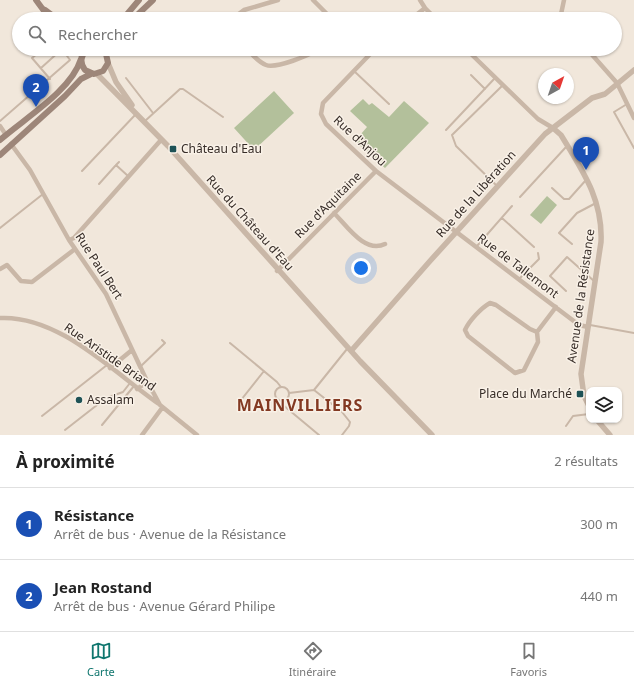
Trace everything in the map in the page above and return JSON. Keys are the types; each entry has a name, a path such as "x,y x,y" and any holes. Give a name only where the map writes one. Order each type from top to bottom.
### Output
{"main road":[{"path":"36,0 48,12"},
{"path":"130,12 139,0"},
{"path":"140,12 153,0"},
{"path":"104,56 107,60"},
{"path":"0,155 65,96 81,79 105,69 108,56"},
{"path":"82,57 84,70 94,74"},
{"path":"0,140 59,91 78,68 82,57"}],"street":[{"path":"241,12 278,0"},
{"path":"313,0 325,12"},
{"path":"420,0 429,12"},
{"path":"561,12 564,0"},
{"path":"420,12 425,8"},
{"path":"255,56 268,66 274,66 307,56"},
{"name":"Rue d'Anjou","path":"367,56 323,103 321,114 326,124 376,171 456,232"},
{"path":"473,56 538,119 553,128"},
{"path":"593,56 617,83 634,118"},
{"name":"Rue du Château d'Eau","path":"107,60 116,82 135,112"},
{"name":"Rue de la Libération","path":"349,350 553,128 592,98 605,94 634,70"},
{"name":"Rue du Château d'Eau","path":"94,74 135,112 162,140 222,210 255,243 277,271 293,286 349,350 428,434"},
{"path":"0,126 6,135"},
{"name":"Avenue de la Résistance","path":"553,128 561,135 586,180 597,203 602,226 581,374 584,396 586,400"},
{"path":"69,240 74,238 162,140"},
{"name":"Rue Paul Bert","path":"11,144 30,170 69,240 106,294 146,379 161,406 197,435"},
{"name":"Rue d'Aquitaine","path":"277,271 376,171"},
{"path":"334,213 367,246 378,248 385,244"},
{"name":"Rue de Tallemont","path":"456,232 579,324 588,326"},
{"path":"0,269 6,265 21,281 32,282 75,249"},
{"path":"537,332 530,330 496,305 490,303 481,310 465,330 468,336 515,373 524,370 538,342 537,332 556,307"},
{"name":"Rue Aristide Briand","path":"0,318 12,317 50,327 70,339 108,366 161,406"},
{"path":"108,366 132,350"},
{"path":"133,386 144,384 146,379"},
{"path":"142,435 161,406"},
{"path":"600,423 610,435"}],"lane":[{"path":"34,56 32,58 50,79"},
{"path":"41,68 54,56"},
{"path":"0,121 70,60 67,56"},
{"path":"353,70 389,104"},
{"path":"471,75 485,89"},
{"path":"126,78 153,113"},
{"path":"446,130 495,78"},
{"path":"498,187 456,146 452,135 502,85"},
{"path":"144,122 180,89 183,89 223,117"},
{"path":"627,104 614,112 634,148"},
{"path":"82,170 135,112"},
{"path":"520,198 567,146"},
{"path":"99,184 119,162"},
{"path":"116,165 129,177"},
{"path":"552,188 564,199 569,200 586,180"},
{"path":"0,228 43,194"},
{"path":"572,244 559,233 577,213 597,203"},
{"path":"476,247 512,206"},
{"path":"502,218 534,247"},
{"path":"519,279 539,259 538,253"},
{"path":"566,291 550,276 567,257 594,282"},
{"path":"588,326 634,333"},
{"path":"140,366 165,343 162,340"},
{"path":"230,343 281,387 286,388 288,398 281,401"},
{"path":"288,393 314,390 349,350"},
{"path":"42,416 108,366"},
{"path":"241,400 264,371"},
{"path":"102,425 133,386"},
{"path":"65,430 106,398 133,386"},
{"path":"281,387 277,389 275,393 277,399 318,435"},
{"path":"314,390 347,416 350,426 342,435"},
{"path":"566,426 573,416 586,414"}],"green space":[{"path":"274,91 294,113 254,150 234,128"},
{"path":"363,99 369,105 372,103 389,117 404,101 429,123 385,168 355,141 367,127 350,111"},
{"path":"547,196 557,205 541,224 530,215"}],"place":[{"name":"Jean Rostand","path":"36,107"},
{"name":"Château d'Eau","path":"173,149"},
{"name":"Résistance","path":"586,170"},
{"name":"Place du Marché","path":"580,394"},
{"name":"Assalam","path":"79,400"}],"district":[{"name":"MAINVILLIERS","path":"300,405"}]}
